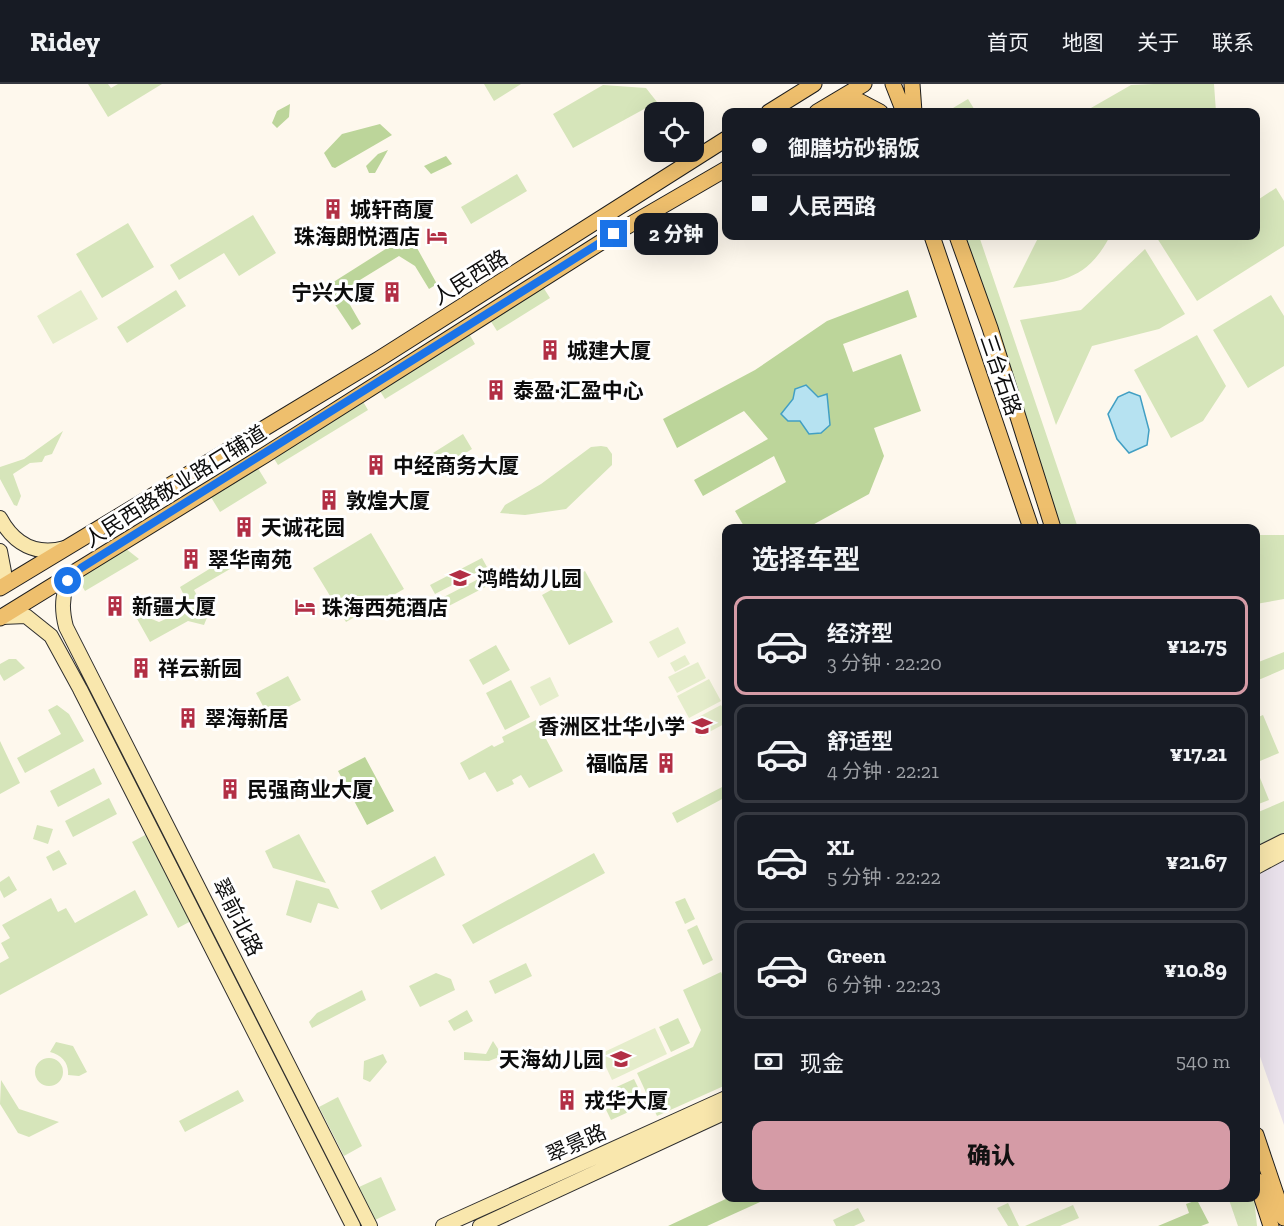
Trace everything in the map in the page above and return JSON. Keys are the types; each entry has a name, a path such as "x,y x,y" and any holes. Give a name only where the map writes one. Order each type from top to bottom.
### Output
{"main road":[{"path":"775,108 814,84"},
{"path":"823,108 864,84"},
{"path":"885,84 894,108"},
{"path":"893,84 902,108"},
{"path":"912,84 914,108"},
{"path":"833,102 860,101 873,108"},
{"name":"人民西路","path":"359,371 722,143"},
{"name":"人民西路","path":"370,387 614,234 722,171"},
{"path":"629,201 641,220"},
{"name":"三台石路","path":"933,240 1030,524"},
{"path":"942,240 977,333 1002,367"},
{"path":"950,240 977,333 979,375"},
{"name":"三台石路","path":"958,240 1052,524"},
{"name":"人民西路敬业路口辅道","path":"0,588 359,371"},
{"name":"人民西路敬业路口辅道","path":"0,617 370,387"},
{"path":"2,522 30,548 48,551 69,547"},
{"path":"0,551 4,572 0,583"},
{"name":"翠前北路","path":"81,568 68,581 64,594 63,616 66,627 370,1226"},
{"name":"翠前北路","path":"0,617 26,616 51,636 80,688 353,1226"},
{"path":"1260,853 1284,841"},
{"path":"1260,865 1284,852"},
{"name":"翠景路","path":"443,1226 722,1100"},
{"name":"翠景路","path":"480,1226 722,1114"},
{"path":"1260,1147 1284,1218"},
{"path":"1260,1192 1271,1226"}],"shaded area":[{"path":"1284,861 1284,1125 1260,1056 1260,874"}],"green space":[{"path":"88,84 108,84 111,88 118,84 162,84 108,117"},
{"path":"484,84 521,84 494,101"},
{"path":"1214,84 1216,108 1091,108 1131,85"},
{"path":"603,85 646,88 657,102 644,102 644,109 573,148 553,114"},
{"path":"968,99 974,108 953,108"},
{"path":"290,104 289,117 277,128 272,123 277,111"},
{"path":"380,124 392,135 335,168 332,167 324,153 342,134"},
{"path":"388,150 375,173 369,173 366,166 378,154"},
{"path":"446,156 452,164 431,174 424,166"},
{"path":"517,174 527,191 471,224 461,207"},
{"path":"1276,188 1284,201 1284,246 1197,301 1158,240 1260,240 1260,198"},
{"path":"253,215 276,253 239,276 224,253 179,280 170,265"},
{"path":"128,223 154,267 102,298 76,254"},
{"path":"403,238 417,248 437,284 429,289 415,266 399,256 342,291 361,324 352,330 324,288"},
{"path":"959,240 980,240 1077,524 1052,524"},
{"path":"1037,240 1108,240 1091,263 1070,277 1013,288"},
{"path":"1145,249 1185,314 1159,329 1092,346 1056,425 1020,320 1081,310"},
{"path":"543,287 550,298 497,331 490,320"},
{"path":"81,290 98,319 53,344 37,316"},
{"path":"176,290 186,306 127,343 117,327"},
{"path":"908,290 917,317 843,344 853,372 901,354 921,411 874,428 884,456 869,494 814,524 743,524 735,511 786,482 774,456 703,496 694,480 768,439 744,411 677,448 663,419 755,370 827,321"},
{"path":"1271,295 1284,316 1284,366 1248,388 1213,330"},
{"path":"468,332 475,344 385,399 378,388"},
{"path":"1197,335 1226,386 1203,421 1171,438 1134,370"},
{"path":"361,398 368,410 278,465 271,454"},
{"path":"63,431 52,454 45,456 42,462 30,463 13,474 21,496 17,506 14,505 0,479 0,467 24,459"},
{"path":"463,434 472,449 431,474 422,460"},
{"path":"591,447 607,447 612,454 612,465 566,509 525,515 500,513 505,505 541,484"},
{"path":"256,465 267,483 220,512 209,494"},
{"path":"371,533 404,589 346,622 313,568"},
{"path":"1260,535 1284,535 1284,599 1260,603"},
{"path":"125,548 139,559 85,591 77,577"},
{"path":"482,558 487,567 435,594 430,585"},
{"path":"224,560 230,569 194,590 208,615 204,625 188,621 150,642 136,617 142,615 159,622 190,608 180,587"},
{"path":"585,571 613,622 569,645 542,595"},
{"path":"490,573 495,582 443,609 438,600"},
{"path":"678,627 686,643 658,658 649,642"},
{"path":"496,645 510,670 483,685 469,660"},
{"path":"1284,652 1284,669 1260,679 1260,661"},
{"path":"685,655 690,664 675,672 670,663"},
{"path":"9,659 16,659 25,668 4,681 0,674 0,664"},
{"path":"698,662 706,678 677,693 668,677"},
{"path":"288,676 301,700 269,717 256,693"},
{"path":"550,677 559,696 540,706 530,687"},
{"path":"709,679 721,701 689,718 677,696"},
{"path":"511,680 530,717 505,730 486,693"},
{"path":"57,705 69,714 84,741 25,773 17,758 61,734 48,710"},
{"path":"721,705 722,707 722,725 700,737 691,721"},
{"path":"1263,715 1279,753 1260,761 1260,716"},
{"path":"536,720 563,771 529,788 521,775 512,780 514,784 497,792 485,772 469,780 460,763 492,745 494,747 504,742 502,737"},
{"path":"0,741 20,783 0,794"},
{"path":"365,757 394,811 367,825 338,771"},
{"path":"94,768 102,784 58,807 50,791"},
{"path":"1260,778 1269,800 1260,803"},
{"path":"722,787 722,799 677,823 672,813"},
{"path":"109,798 117,814 73,837 65,821"},
{"path":"1284,801 1284,841 1260,853 1260,811"},
{"path":"37,825 53,829 48,844 33,839"},
{"path":"147,834 191,921 178,928 132,842"},
{"path":"299,834 326,883 273,868 265,851"},
{"path":"59,850 67,864 53,871 46,857"},
{"path":"594,853 605,873 473,944 462,925"},
{"path":"435,856 445,875 381,910 371,891"},
{"path":"9,876 17,890 4,898 0,890 0,882"},
{"path":"296,880 329,889 339,909 318,903 311,923 286,915"},
{"path":"135,890 148,915 0,995 0,963 9,958 1,943 10,938 2,925 51,898 58,912 66,908 75,923"},
{"path":"685,898 695,919 685,924 675,902"},
{"path":"697,925 713,960 703,965 687,930"},
{"path":"526,963 532,976 495,994 489,981"},
{"path":"721,972 722,974 722,1087 657,1116 637,1073 693,1047 701,1030 683,990"},
{"path":"436,973 451,979 455,990 420,1007 409,986"},
{"path":"362,990 366,1000 312,1028 309,1022 317,1013"},
{"path":"467,1010 473,1021 454,1031 448,1021"},
{"path":"678,1018 690,1043 671,1052 659,1027"},
{"path":"655,1028 667,1054 612,1080 600,1054"},
{"path":"493,1041 500,1052 499,1057 489,1061 464,1060 464,1052 486,1054"},
{"path":"56,1042 73,1046 87,1072 79,1076 68,1075 64,1060 50,1052"},
{"path":"383,1054 387,1062 370,1082 363,1079 364,1061"},
{"path":"49,1058 59,1062 63,1072 59,1082 49,1086 39,1082 35,1072 39,1062"},
{"path":"634,1079 646,1104 611,1120 599,1095"},
{"path":"1,1080 19,1109 59,1122 29,1137 18,1133 0,1104"},
{"path":"238,1090 244,1101 185,1132 179,1121"},
{"path":"338,1097 362,1146 344,1156 319,1107"},
{"path":"381,1177 396,1210 375,1220 359,1187"},
{"path":"722,1201 760,1202 707,1226 668,1226"},
{"path":"1198,1202 1209,1223 1201,1226 1158,1226 1189,1213 1186,1204"},
{"path":"1230,1202 1255,1202 1257,1226 1238,1226"},
{"path":"1008,1203 1019,1226 1008,1226 997,1208"},
{"path":"1073,1205 1079,1218 1060,1226 1025,1226"},
{"path":"858,1208 865,1221 854,1226 836,1226 833,1220"}],"water":[{"path":"806,385 818,397 827,394 830,425 821,433 809,434 800,421 788,421 781,414 793,399 795,389"},
{"path":"1129,392 1140,396 1149,430 1147,445 1129,453 1117,439 1108,414 1118,397"}],"place":[{"name":"城轩商厦","path":"333,209"},
{"name":"珠海朗悦酒店","path":"437,236"},
{"name":"宁兴大厦","path":"392,292"},
{"name":"城建大厦","path":"550,350"},
{"name":"泰盈·汇盈中心","path":"496,390"},
{"name":"中经商务大厦","path":"376,465"},
{"name":"敦煌大厦","path":"329,500"},
{"name":"天诚花园","path":"244,527"},
{"name":"翠华南苑","path":"191,559"},
{"name":"鸿皓幼儿园","path":"460,578"},
{"name":"新疆大厦","path":"115,606"},
{"name":"珠海西苑酒店","path":"305,607"},
{"name":"祥云新园","path":"141,668"},
{"name":"翠海新居","path":"188,718"},
{"name":"香洲区壮华小学","path":"702,726"},
{"name":"福临居","path":"666,763"},
{"name":"民强商业大厦","path":"230,789"},
{"name":"天海幼儿园","path":"621,1059"},
{"name":"戎华大厦","path":"567,1100"}],"route":[{"path":"68,581 81,568 266,455 614,234"}]}
